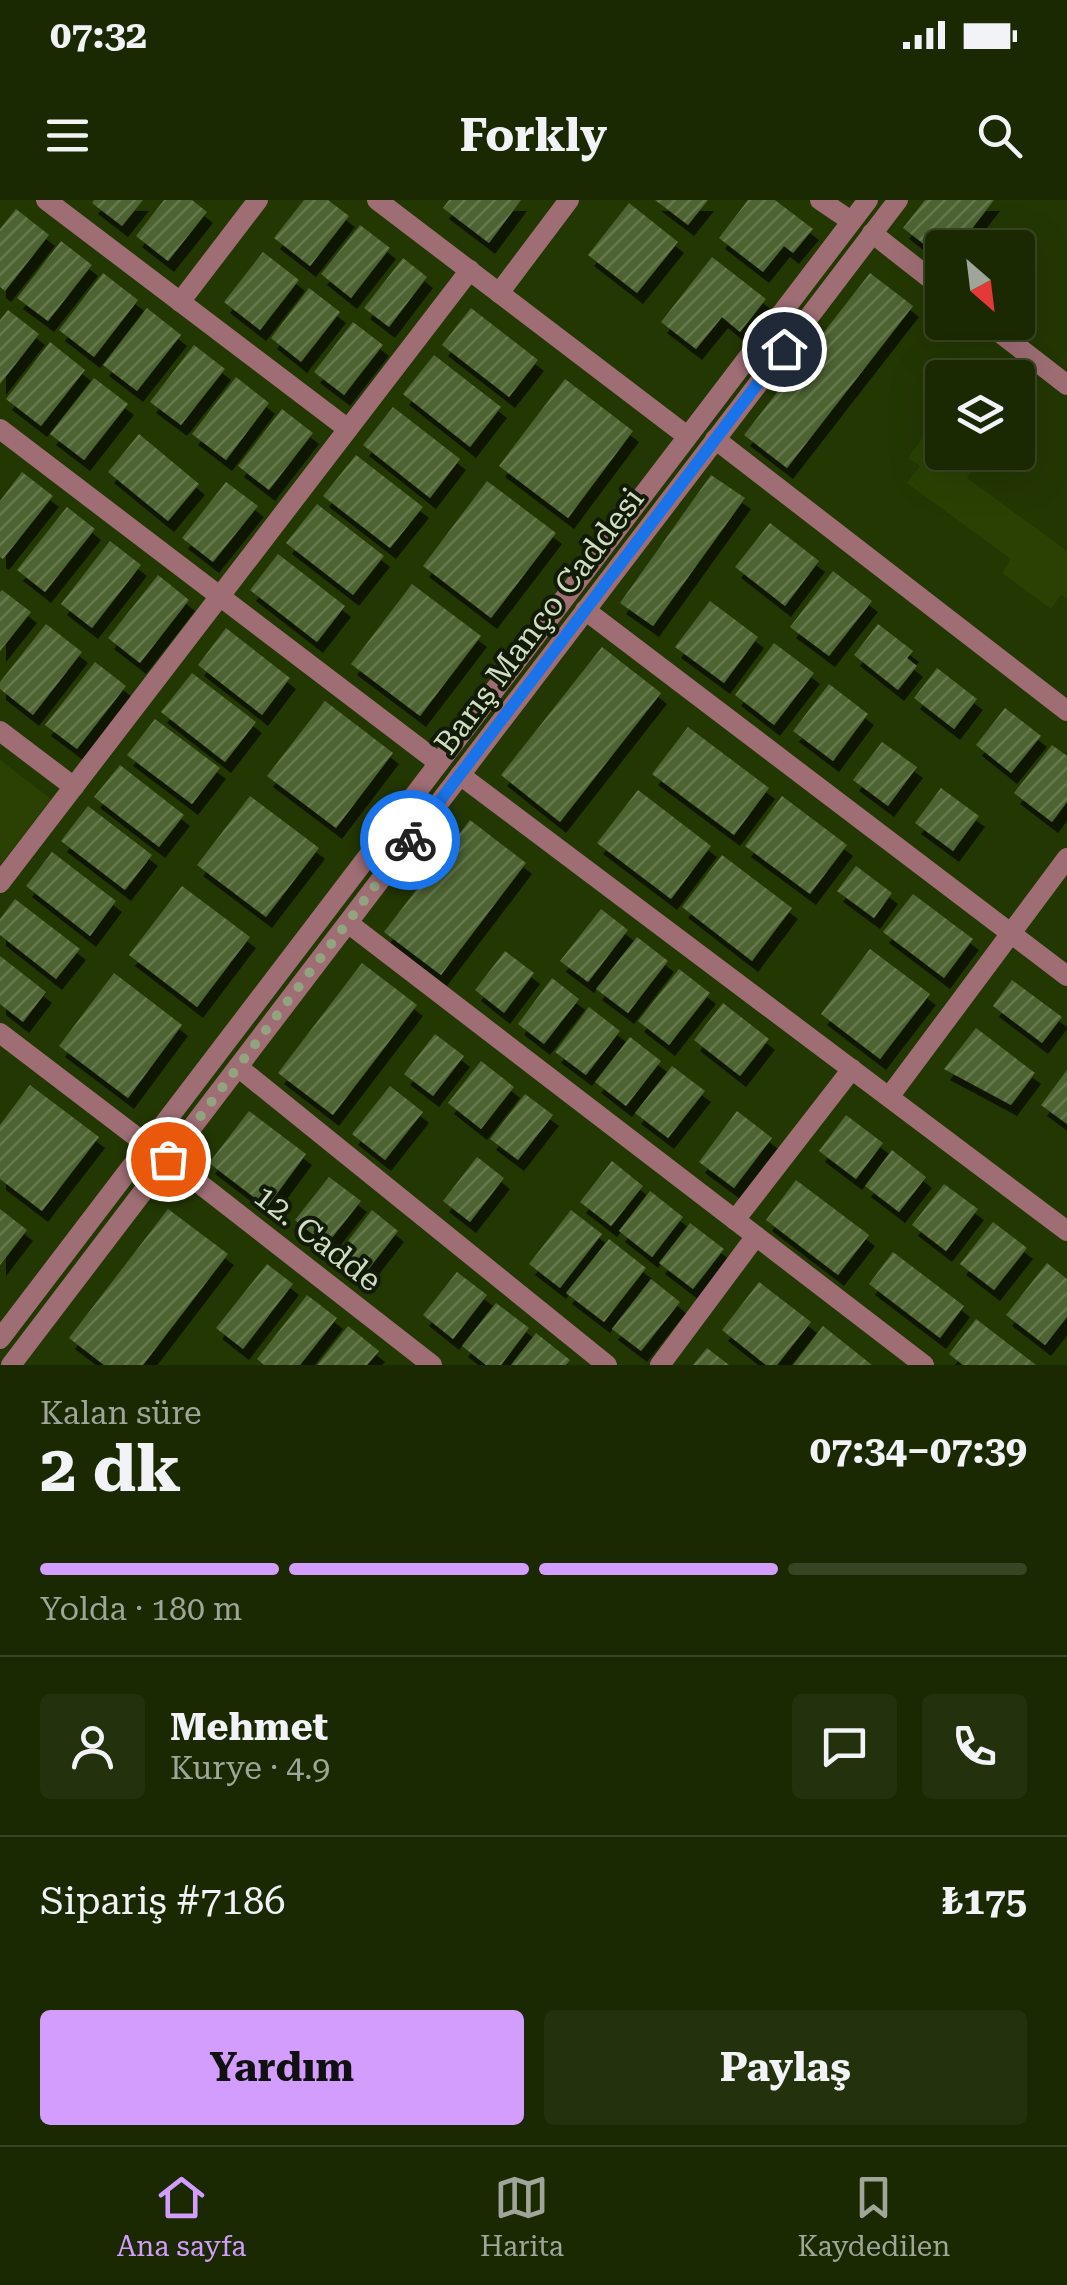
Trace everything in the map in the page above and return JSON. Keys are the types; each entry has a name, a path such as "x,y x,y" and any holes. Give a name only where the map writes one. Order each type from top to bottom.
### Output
{"street":[{"path":"46,200 348,430"},
{"path":"180,302 258,200"},
{"path":"377,200 687,436"},
{"path":"499,293 569,200"},
{"path":"820,200 851,222"},
{"name":"Barış Manço Caddesi","path":"0,1339 868,200"},
{"name":"Barış Manço Caddesi","path":"13,1364 898,200"},
{"path":"872,234 925,275"},
{"path":"0,883 470,270"},
{"path":"1009,340 1067,385"},
{"path":"0,429 439,763"},
{"path":"714,440 1067,711"},
{"path":"585,610 1067,976"},
{"path":"0,730 74,787"},
{"path":"460,774 1067,1231"},
{"path":"889,1097 1067,858"},
{"path":"348,923 924,1365"},
{"path":"0,1034 147,1145"},
{"path":"238,1067 607,1365"},
{"path":"735,1220 852,1069"},
{"name":"12. Cadde","path":"168,1159 432,1365"},
{"path":"660,1365 756,1236"}],"shaded area":[{"path":"924,436 925,470 971,470 967,478 1067,551 1067,599 1061,595 1051,609 1002,573 1011,559 907,483 920,466 908,458"},
{"path":"0,760 51,799 0,865"}],"building":[{"path":"143,200 122,226 92,203"},
{"path":"164,200 192,200 207,212 168,261 136,236"},
{"path":"304,200 328,200 349,216 310,266 274,238"},
{"path":"449,200 521,200 489,243 443,208"},
{"path":"655,200 708,200 688,225"},
{"path":"748,200 775,200 813,229 793,253 784,246 763,272 719,238"},
{"path":"925,200 994,200 971,230 925,230 925,245 903,228"},
{"path":"629,203 678,242 637,293 588,255"},
{"path":"16,209 49,235 5,291 0,287 0,229"},
{"path":"360,225 390,248 351,298 321,274"},
{"path":"61,241 92,265 48,321 17,298"},
{"path":"263,252 299,280 260,330 224,302"},
{"path":"712,257 766,299 740,332 722,317 696,349 661,322"},
{"path":"403,258 427,277 389,327 364,308"},
{"path":"103,273 138,300 94,357 59,330"},
{"path":"870,273 913,306 787,468 744,435"},
{"path":"309,288 340,312 301,362 271,338"},
{"path":"147,308 181,335 137,391 103,365"},
{"path":"471,308 538,360 509,397 442,345"},
{"path":"8,310 39,334 0,384 0,320"},
{"path":"353,322 383,345 344,395 314,372"},
{"path":"50,342 85,370 41,426 6,399"},
{"path":"194,345 225,369 181,425 150,402"},
{"path":"434,355 501,407 470,447 403,394"},
{"path":"236,377 269,403 226,460 192,434"},
{"path":"94,378 128,404 84,460 50,434"},
{"path":"565,379 633,431 568,518 499,466"},
{"path":"393,407 460,459 430,498 363,445"},
{"path":"282,409 313,433 269,490 238,466"},
{"path":"139,434 199,484 168,521 108,472"},
{"path":"356,455 423,507 390,548 323,496"},
{"path":"22,472 53,496 3,559 0,501"},
{"path":"711,475 745,498 653,626 620,603"},
{"path":"487,481 556,533 491,618 423,566"},
{"path":"226,482 258,506 213,562 182,538"},
{"path":"317,504 384,556 353,595 286,543"},
{"path":"67,507 95,529 45,592 17,570"},
{"path":"770,523 819,561 785,606 735,567"},
{"path":"110,541 141,565 92,628 61,604"},
{"path":"278,554 345,606 317,642 250,590"},
{"path":"833,571 872,601 829,656 790,627"},
{"path":"158,575 189,600 140,663 108,638"},
{"path":"412,584 481,636 420,716 351,664"},
{"path":"0,592 31,612 0,651"},
{"path":"710,601 758,637 724,683 675,647"},
{"path":"46,624 82,652 33,715 0,689 0,682"},
{"path":"878,624 913,651 907,658 917,666 898,690 854,655"},
{"path":"226,628 290,678 262,715 198,665"},
{"path":"774,643 814,673 774,725 735,695"},
{"path":"602,647 661,693 560,822 501,775"},
{"path":"95,662 126,686 77,749 45,725"},
{"path":"937,668 977,699 954,729 914,698"},
{"path":"192,673 256,722 225,762 161,712"},
{"path":"829,684 868,714 833,761 793,731"},
{"path":"325,701 393,753 336,828 267,776"},
{"path":"1005,708 1041,736 1011,773 976,745"},
{"path":"155,719 220,768 192,804 127,755"},
{"path":"688,727 769,788 734,835 652,774"},
{"path":"882,742 917,767 888,806 853,780"},
{"path":"1052,745 1067,756 1067,802 1052,822 1014,793"},
{"path":"120,765 184,815 159,847 94,797"},
{"path":"941,788 979,816 953,851 915,823"},
{"path":"638,790 711,846 671,899 597,843"},
{"path":"250,796 319,848 266,917 197,865"},
{"path":"782,796 847,845 810,894 745,846"},
{"path":"88,806 152,855 125,890 61,841"},
{"path":"470,820 526,863 441,975 384,932"},
{"path":"52,852 116,901 90,936 26,886"},
{"path":"722,855 792,908 752,961 682,907"},
{"path":"856,866 892,893 874,918 837,891"},
{"path":"182,886 250,937 197,1007 129,955"},
{"path":"913,894 973,939 944,978 883,932"},
{"path":"15,899 80,949 56,979 0,935 0,919"},
{"path":"601,909 628,930 588,982 560,961"},
{"path":"637,937 668,961 628,1013 596,989"},
{"path":"870,949 930,994 880,1059 821,1014"},
{"path":"505,951 534,973 504,1013 475,990"},
{"path":"0,956 46,992 23,1022 0,1004"},
{"path":"362,963 417,1005 333,1115 278,1073"},
{"path":"679,969 710,993 669,1045 638,1021"},
{"path":"114,973 182,1025 128,1098 59,1046"},
{"path":"552,978 579,999 544,1044 518,1024"},
{"path":"1012,980 1062,1017 1042,1043 993,1006"},
{"path":"723,1003 769,1039 740,1076 694,1040"},
{"path":"589,1007 620,1031 586,1075 555,1052"},
{"path":"976,1028 1035,1073 1011,1105 944,1069"},
{"path":"435,1034 464,1056 433,1096 404,1074"},
{"path":"630,1037 661,1061 626,1106 595,1082"},
{"path":"481,1061 514,1087 481,1129 448,1103"},
{"path":"672,1066 705,1091 668,1138 635,1113"},
{"path":"1067,1070 1067,1124 1041,1105"},
{"path":"30,1085 99,1137 42,1211 0,1179 0,1125"},
{"path":"390,1086 423,1112 385,1160 352,1134"},
{"path":"525,1094 553,1115 518,1160 490,1139"},
{"path":"249,1111 306,1154 267,1207 209,1163"},
{"path":"737,1111 772,1138 734,1188 699,1162"},
{"path":"846,1115 883,1143 856,1179 819,1151"},
{"path":"892,1150 926,1177 899,1212 865,1186"},
{"path":"477,1157 504,1178 470,1222 443,1201"},
{"path":"612,1161 643,1186 611,1226 580,1202"},
{"path":"329,1177 361,1201 326,1245 295,1220"},
{"path":"796,1180 869,1235 838,1275 766,1220"},
{"path":"944,1184 978,1209 946,1251 912,1225"},
{"path":"650,1191 683,1217 652,1257 619,1231"},
{"path":"0,1209 27,1230 0,1265"},
{"path":"168,1209 228,1254 143,1365 104,1365 69,1338"},
{"path":"372,1210 398,1231 364,1275 338,1254"},
{"path":"571,1210 602,1234 560,1288 529,1264"},
{"path":"993,1222 1027,1248 994,1290 960,1264"},
{"path":"690,1223 724,1249 693,1289 659,1263"},
{"path":"609,1239 646,1268 604,1322 566,1293"},
{"path":"893,1252 964,1306 940,1338 869,1284"},
{"path":"1047,1263 1067,1279 1067,1317 1045,1345 1006,1315"},
{"path":"267,1264 293,1284 243,1349 216,1328"},
{"path":"457,1272 487,1295 453,1339 423,1315"},
{"path":"651,1279 680,1302 641,1351 612,1329"},
{"path":"759,1282 811,1322 777,1365 766,1365 722,1330"},
{"path":"307,1295 337,1318 300,1365 264,1365 257,1359"},
{"path":"496,1303 529,1328 501,1365 486,1365 462,1346"},
{"path":"976,1319 1036,1365 963,1365 949,1354"},
{"path":"348,1326 379,1351 367,1365 317,1365"},
{"path":"823,1326 872,1365 793,1365"},
{"path":"536,1333 570,1360 566,1365 511,1365"},
{"path":"707,1348 729,1365 693,1365"}],"way so far":[{"path":"168,1159 410,840"}],"route":[{"path":"410,840 784,349"}]}
